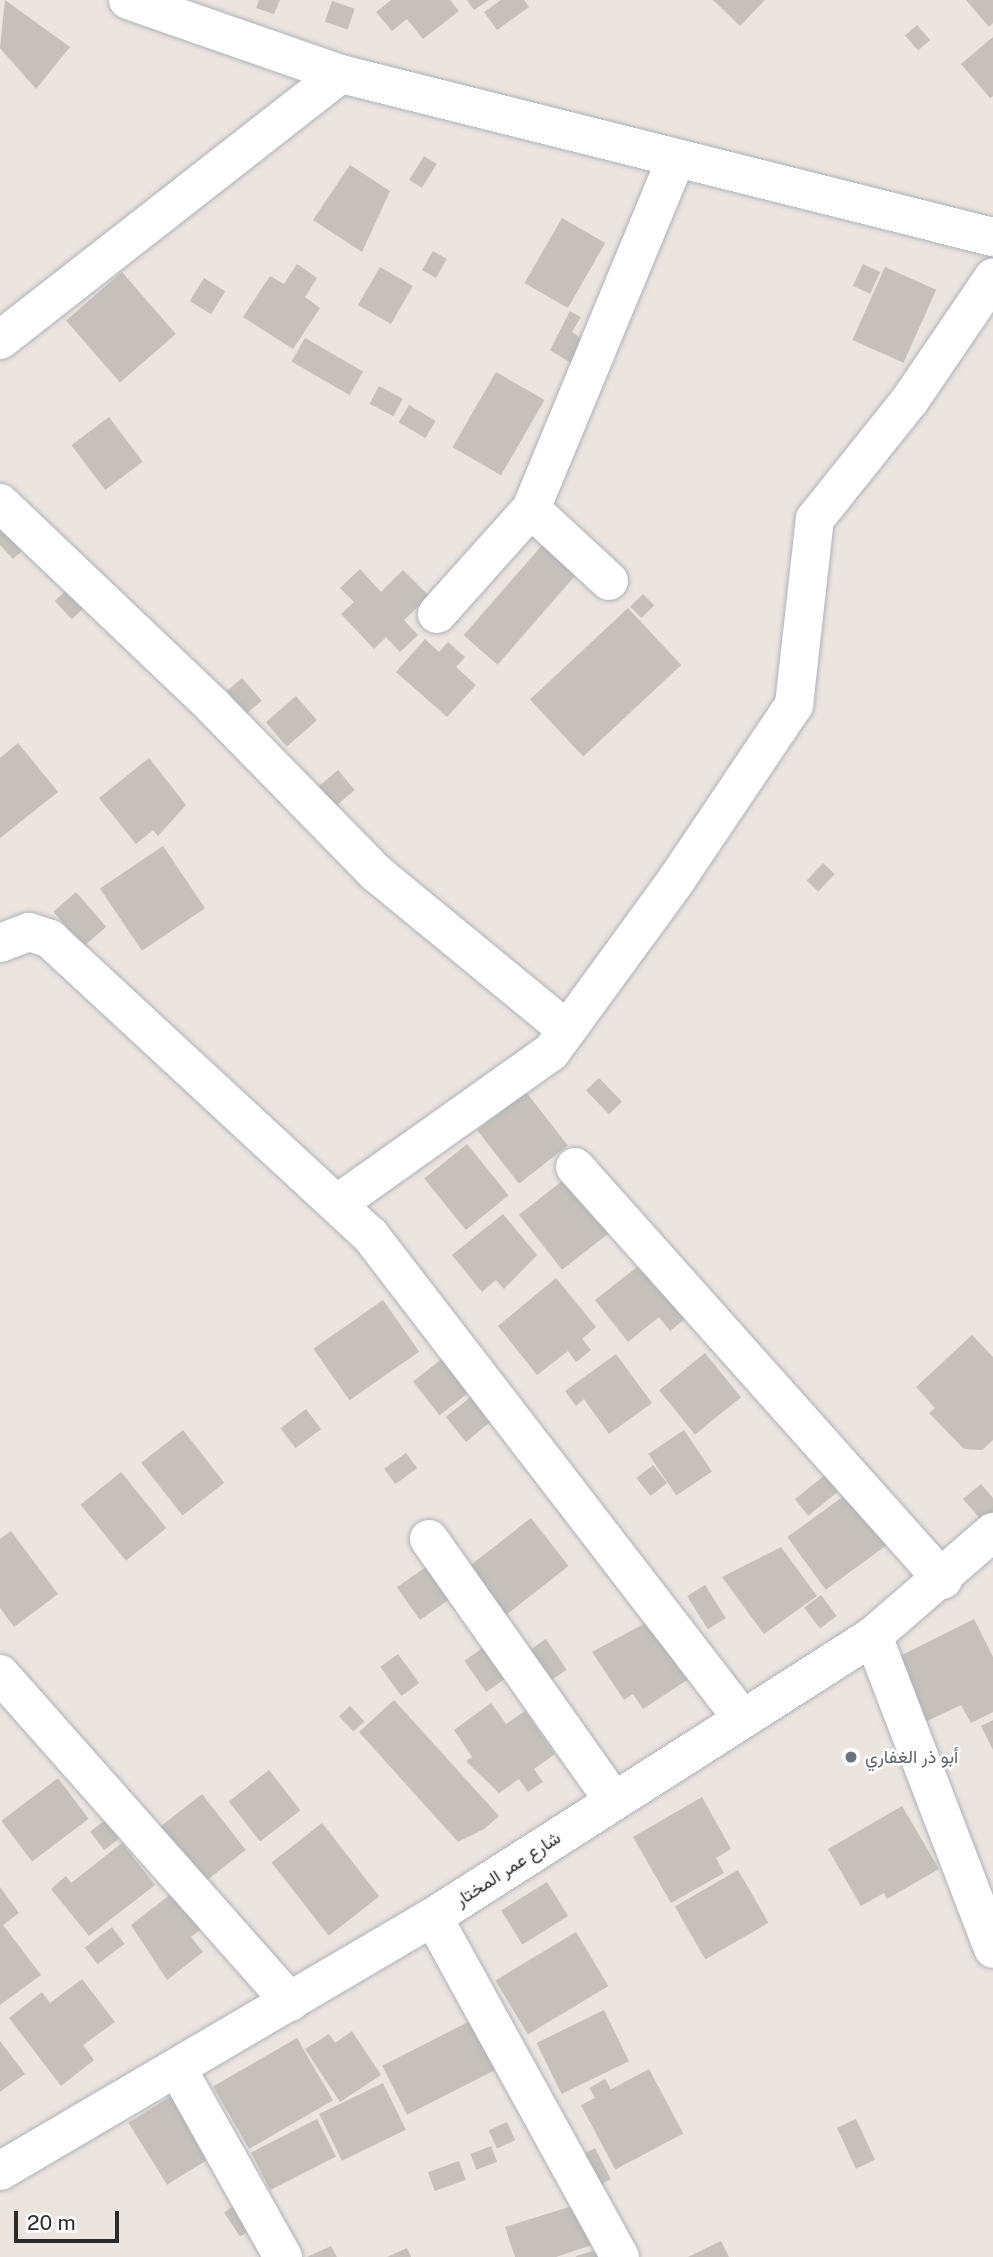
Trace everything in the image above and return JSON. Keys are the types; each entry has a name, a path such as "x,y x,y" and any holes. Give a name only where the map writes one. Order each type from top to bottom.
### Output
{"street":[{"path":"128,0 341,74 675,161 993,237"},
{"path":"0,340 341,74"},
{"path":"437,614 531,509 675,161"},
{"path":"337,1204 551,1052 567,1030 794,705 815,519 910,400 993,278"},
{"path":"0,503 214,707 376,873 567,1030"},
{"path":"531,509 609,581"},
{"path":"0,943 29,932 50,940 370,1234 742,1718"},
{"path":"575,1167 943,1580"},
{"name":"شارع عمر المختار","path":"0,2171 433,1917 873,1636 943,1580 993,1532"},
{"path":"429,1539 614,1801"},
{"path":"873,1636 993,1949"},
{"path":"0,1674 290,2002"},
{"path":"433,1917 620,2257"},
{"path":"177,2068 283,2257"}],"building":[{"path":"5,0 70,47 36,89 0,48"},
{"path":"259,0 280,0 274,14 256,8"},
{"path":"391,0 450,0 459,11 423,39 407,19 392,31 376,12"},
{"path":"467,0 489,0 474,10"},
{"path":"501,0 524,0 529,7 497,30 484,12"},
{"path":"713,0 765,0 740,26"},
{"path":"966,0 993,0 993,23 989,27"},
{"path":"332,1 355,9 348,30 325,22"},
{"path":"917,25 930,40 918,51 905,35"},
{"path":"993,37 993,96 990,98 961,64"},
{"path":"424,156 437,164 422,188 409,180"},
{"path":"350,165 390,191 362,252 313,220"},
{"path":"562,218 605,243 568,308 524,283"},
{"path":"433,251 447,259 436,278 422,270"},
{"path":"297,264 317,278 305,297 320,308 293,349 243,317 270,276 284,284"},
{"path":"863,264 880,272 870,294 853,286"},
{"path":"380,267 413,286 391,324 358,305"},
{"path":"885,267 936,290 904,363 852,340"},
{"path":"122,272 176,334 120,382 66,321"},
{"path":"204,278 225,291 211,314 190,301"},
{"path":"570,311 581,317 572,332 584,340 571,363 550,350"},
{"path":"305,338 363,372 350,395 292,361"},
{"path":"496,372 544,400 501,475 452,447"},
{"path":"379,386 403,399 393,416 370,404"},
{"path":"409,405 436,421 425,438 399,422"},
{"path":"109,417 143,462 105,490 71,445"},
{"path":"0,519 30,544 13,559 0,545"},
{"path":"543,544 577,574 498,665 464,635"},
{"path":"360,569 381,592 403,570 429,596 404,620 418,635 400,652 386,637 374,649 341,614 354,602 340,588"},
{"path":"73,584 90,602 72,619 55,601"},
{"path":"643,594 654,605 642,618 630,607"},
{"path":"628,608 681,665 583,756 530,699"},
{"path":"425,639 439,652 448,642 465,657 456,667 476,685 447,717 396,672"},
{"path":"242,678 262,701 246,714 226,692"},
{"path":"296,696 317,720 287,746 266,722"},
{"path":"18,743 58,792 0,838 0,758"},
{"path":"149,758 186,805 158,836 153,830 136,844 99,798"},
{"path":"338,770 355,790 332,809 316,789"},
{"path":"163,846 205,908 142,951 100,888"},
{"path":"823,863 835,874 818,891 807,881"},
{"path":"76,892 106,927 84,946 53,912"},
{"path":"599,1078 622,1102 609,1114 586,1091"},
{"path":"526,1092 568,1146 519,1184 477,1130"},
{"path":"467,1144 509,1195 466,1230 424,1179"},
{"path":"571,1174 614,1229 562,1270 519,1215"},
{"path":"503,1214 537,1255 504,1289 496,1280 482,1292 452,1255"},
{"path":"642,1263 686,1318 670,1331 659,1317 628,1342 595,1300"},
{"path":"556,1278 596,1327 582,1339 591,1350 576,1362 568,1351 537,1375 498,1326"},
{"path":"383,1300 419,1352 350,1400 313,1349"},
{"path":"972,1335 993,1357 993,1440 982,1450 964,1449 929,1413 935,1408 916,1387"},
{"path":"705,1353 741,1397 695,1434 659,1390"},
{"path":"616,1354 652,1403 609,1434 584,1399 576,1406 565,1391"},
{"path":"443,1358 469,1392 440,1415 413,1381"},
{"path":"473,1395 493,1420 466,1442 446,1417"},
{"path":"306,1409 321,1429 295,1448 280,1428"},
{"path":"183,1430 224,1483 182,1515 141,1463"},
{"path":"684,1430 712,1471 676,1495 648,1454"},
{"path":"406,1453 417,1468 395,1484 384,1469"},
{"path":"653,1465 667,1483 651,1496 636,1478"},
{"path":"830,1471 843,1487 808,1516 795,1499"},
{"path":"121,1472 166,1528 126,1561 81,1505"},
{"path":"981,1484 993,1498 993,1515 984,1523 963,1499"},
{"path":"848,1493 886,1546 826,1590 787,1537"},
{"path":"531,1518 569,1566 505,1616 467,1568"},
{"path":"11,1531 58,1594 14,1627 0,1608 0,1539"},
{"path":"781,1547 817,1596 764,1634 722,1577"},
{"path":"433,1562 456,1595 420,1620 397,1587"},
{"path":"705,1585 726,1618 708,1629 687,1596"},
{"path":"821,1595 837,1616 820,1628 804,1608"},
{"path":"974,1619 993,1657 993,1712 971,1723 961,1705 925,1722 894,1659"},
{"path":"651,1620 690,1678 643,1709 633,1694 624,1700 592,1652"},
{"path":"546,1639 567,1670 548,1682 528,1651"},
{"path":"484,1647 506,1678 486,1692 464,1661"},
{"path":"398,1654 419,1683 401,1696 380,1667"},
{"path":"394,1700 499,1816 484,1829 458,1842 359,1732"},
{"path":"491,1703 506,1724 525,1711 555,1754 534,1769 543,1782 528,1792 519,1779 499,1793 466,1761 472,1757 454,1730"},
{"path":"350,1706 364,1721 353,1732 339,1716"},
{"path":"993,1720 993,1750 981,1726"},
{"path":"269,1770 300,1810 260,1842 229,1801"},
{"path":"58,1778 89,1819 32,1861 1,1821"},
{"path":"202,1794 246,1850 204,1883 160,1827"},
{"path":"702,1797 731,1849 716,1858 724,1873 671,1903 633,1837"},
{"path":"902,1806 939,1869 887,1899 884,1893 861,1906 828,1849"},
{"path":"113,1814 127,1832 104,1850 90,1832"},
{"path":"322,1823 379,1896 329,1936 272,1862"},
{"path":"122,1843 155,1885 89,1936 51,1889 66,1876 71,1883"},
{"path":"738,1870 768,1923 705,1959 675,1907"},
{"path":"547,1882 568,1916 522,1945 501,1911"},
{"path":"0,1887 19,1913 3,1925 41,1975 0,2005"},
{"path":"180,1887 208,1924 191,1937 203,1952 167,1980 131,1925"},
{"path":"112,1927 125,1944 97,1964 85,1947"},
{"path":"576,1932 608,1986 528,2034 495,1980"},
{"path":"82,1979 115,2022 83,2045 94,2060 61,2086 9,2018 42,1992 50,2003"},
{"path":"604,2010 629,2061 562,2094 537,2043"},
{"path":"474,2019 499,2068 407,2115 382,2066"},
{"path":"352,2031 381,2075 340,2102 305,2049 329,2034 335,2043"},
{"path":"297,2038 333,2100 249,2149 213,2086"},
{"path":"0,2041 25,2074 0,2092"},
{"path":"649,2069 683,2133 615,2170 581,2105"},
{"path":"605,2079 612,2091 596,2100 589,2088"},
{"path":"383,2083 406,2130 342,2161 319,2114"},
{"path":"181,2090 220,2152 167,2185 128,2123"},
{"path":"317,2119 336,2156 270,2190 251,2153"},
{"path":"856,2119 875,2160 856,2169 837,2128"},
{"path":"507,2122 515,2140 497,2148 489,2130"},
{"path":"491,2146 497,2162 477,2170 470,2154"},
{"path":"595,2148 611,2179 593,2188 577,2157"},
{"path":"459,2161 466,2180 435,2191 428,2172"},
{"path":"238,2203 254,2227 240,2237 224,2213"},
{"path":"579,2204 592,2245 556,2257 515,2257 505,2227"},
{"path":"721,2241 729,2257 688,2257"},
{"path":"331,2246 337,2257 307,2257"},
{"path":"606,2247 609,2257 576,2257 576,2256"},
{"path":"407,2248 411,2257 387,2257"}],"place":[{"name":"أبو ذر الغفاري","path":"851,1757"}]}
